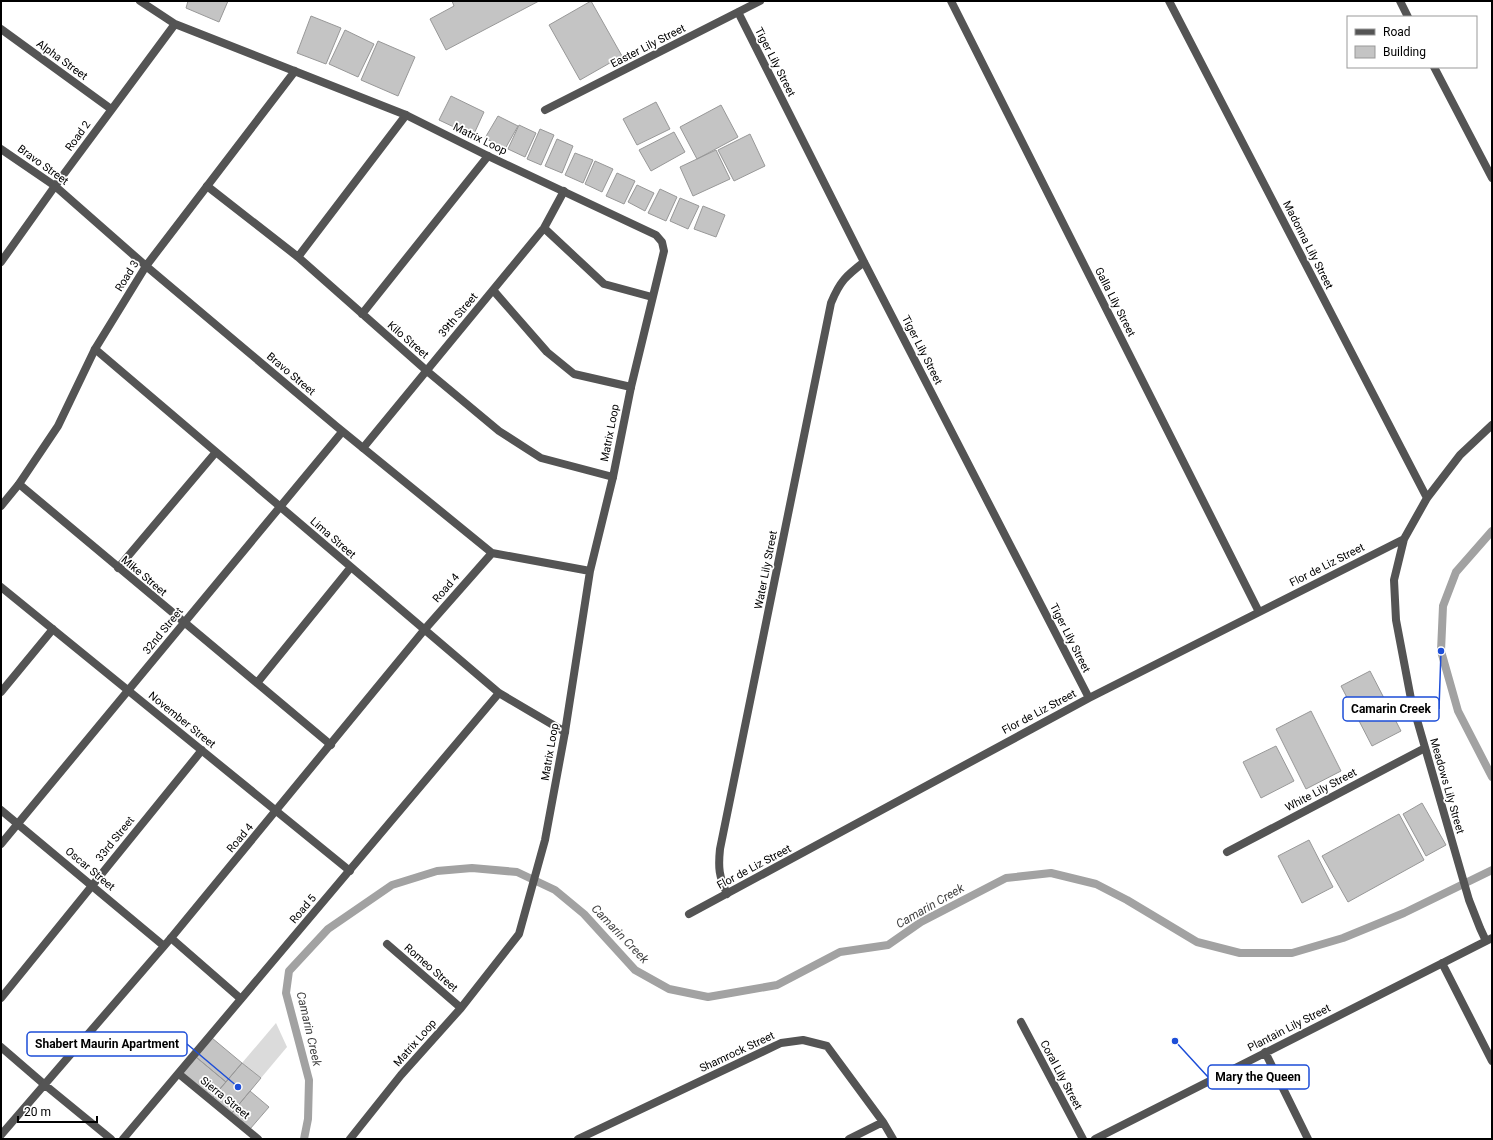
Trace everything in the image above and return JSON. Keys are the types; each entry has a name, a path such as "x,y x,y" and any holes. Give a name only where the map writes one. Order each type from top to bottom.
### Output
{"street":[{"name":"Matrix Loop","path":"140,1 175,24 406,115 488,156 656,235 662,242 664,251 631,387 613,477 590,571 565,732 545,840 519,934 461,1008 401,1075 350,1139"},
{"name":"Easter Lily Street","path":"545,110 760,1"},
{"name":"Galla Lily Street","path":"951,1 1259,612"},
{"name":"Madonna Lily Street","path":"1169,1 1427,498"},
{"path":"1400,1 1408,16"},
{"name":"Tiger Lily Street","path":"738,12 864,262 1089,698"},
{"name":"Road 2","path":"1,262 111,109 175,24"},
{"name":"Alpha Street","path":"1,29 111,109"},
{"path":"1435,68 1492,178"},
{"name":"Road 3","path":"1,506 19,484 58,426 95,349 146,266 295,71"},
{"path":"298,257 406,115"},
{"name":"Bravo Street","path":"1,149 55,186 146,266 342,432 492,552 590,571"},
{"path":"362,314 488,156"},
{"name":"Kilo Street","path":"206,186 298,257 426,371 499,431 541,458 613,477"},
{"name":"39th Street","path":"363,448 544,228 564,191"},
{"path":"544,228 604,284 652,297"},
{"name":"Water Lily Street","path":"727,894 721,881 718,865 720,849 831,303 837,287 848,275 864,262"},
{"path":"493,290 547,352 574,374 631,387"},
{"name":"Lima Street","path":"95,349 499,693 565,732"},
{"name":"Meadows Lily Street","path":"1489,939 1480,928 1469,900 1411,699 1396,620 1394,580 1404,539 1427,498 1460,455 1492,425"},
{"name":"32nd Street","path":"1,844 342,432"},
{"path":"118,568 216,452"},
{"name":"Mike Street","path":"19,484 331,745"},
{"name":"Flor de Liz Street","path":"689,914 1089,698 1404,539"},
{"name":"Road 4","path":"1,1135 172,938 425,629 492,552"},
{"path":"256,683 351,567"},
{"name":"November Street","path":"1,587 350,871"},
{"path":"1,692 53,629"},
{"name":"Road 5","path":"124,1139 499,693"},
{"name":"White Lily Street","path":"1227,852 1425,748"},
{"name":"33rd Street","path":"1,998 202,750"},
{"name":"Oscar Street","path":"1,810 164,946"},
{"path":"172,938 241,999"},
{"name":"Plantain Lily Street","path":"1096,1139 1489,939"},
{"name":"Romeo Street","path":"387,944 461,1008"},
{"path":"1442,963 1492,1061"},
{"name":"Coral Lily Street","path":"1021,1022 1083,1139"},
{"name":"Shamrock Street","path":"578,1139 781,1043 803,1040 827,1046 883,1122 893,1139"},
{"path":"1,1047 111,1139"},
{"path":"1265,1052 1308,1139"},
{"name":"Sierra Street","path":"178,1074 258,1139"},
{"path":"849,1139 883,1122"}],"shaded area":[{"path":"276,1023 287,1047 261,1078 242,1063"}],"building":[{"path":"188,1 228,1 219,22 186,8"},
{"path":"452,1 539,1 446,50 430,19 454,6"},
{"path":"591,1 622,56 580,80 549,25"},
{"path":"311,16 341,28 326,64 297,53"},
{"path":"345,30 374,44 358,77 329,64"},
{"path":"378,41 415,57 398,96 361,80"},
{"path":"451,96 484,112 473,136 439,120"},
{"path":"656,102 670,129 637,145 623,119"},
{"path":"721,105 738,137 697,159 680,127"},
{"path":"498,116 518,126 505,149 485,138"},
{"path":"519,125 536,133 525,157 508,149"},
{"path":"540,129 554,135 541,165 527,159"},
{"path":"674,132 685,152 651,171 639,150"},
{"path":"750,134 765,166 734,181 718,150"},
{"path":"557,139 573,146 562,173 545,166"},
{"path":"716,150 730,179 693,196 680,167"},
{"path":"575,153 593,160 583,183 565,175"},
{"path":"595,161 613,169 602,192 585,184"},
{"path":"617,173 635,181 624,204 606,196"},
{"path":"637,185 654,193 645,211 628,202"},
{"path":"660,189 677,197 666,221 648,213"},
{"path":"680,198 699,206 688,229 670,221"},
{"path":"703,206 725,215 716,237 694,229"},
{"path":"1370,671 1401,731 1372,746 1341,686"},
{"path":"1311,711 1341,771 1306,789 1276,729"},
{"path":"1276,746 1294,781 1261,798 1243,762"},
{"path":"1422,803 1446,845 1426,856 1403,814"},
{"path":"1399,814 1424,860 1348,902 1322,856"},
{"path":"1309,840 1333,887 1302,903 1278,856"},
{"path":"212,1038 242,1063 226,1082 196,1057"},
{"path":"196,1057 226,1082 212,1098 182,1073"},
{"path":"242,1063 261,1078 231,1114 212,1098"},
{"path":"250,1091 269,1107 250,1129 231,1114"}],"waterway":[{"name":"Camarin Creek","path":"1492,531 1456,572 1443,606 1441,651 1458,711 1492,777"},
{"name":"Camarin Creek","path":"304,1139 308,1119 309,1080 286,993 289,971 328,929 392,885 437,871 472,868 517,872 555,890 584,914 635,970 669,989 708,997 777,985 840,952 888,945 921,922 1006,878 1051,873 1096,884 1127,900 1197,942 1240,953 1292,953 1343,938 1404,913 1492,870"}],"place":[{"name":"Camarin Creek","path":"1441,651"},
{"name":"Mary the Queen","path":"1175,1041"},
{"name":"Shabert Maurin Apartment","path":"238,1087"}]}
